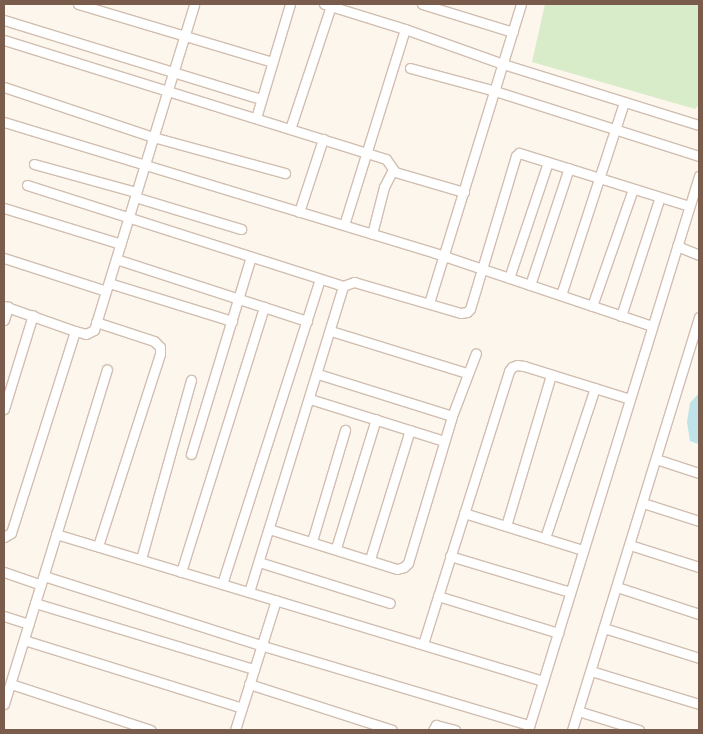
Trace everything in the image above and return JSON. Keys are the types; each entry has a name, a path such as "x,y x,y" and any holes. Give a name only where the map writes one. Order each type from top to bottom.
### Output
{"street":[{"path":"78,4 272,62"},
{"path":"4,320 6,306 75,331 91,333 130,218 152,137 194,4"},
{"path":"256,118 290,4"},
{"path":"422,4 513,32"},
{"path":"429,303 521,4"},
{"path":"290,129 328,5 404,29 503,64 699,125"},
{"path":"4,20 261,99"},
{"path":"344,226 404,29"},
{"path":"4,40 389,160 392,170 384,187 372,234"},
{"path":"410,68 495,91 699,156"},
{"path":"4,88 152,137 285,173"},
{"path":"561,296 624,102"},
{"path":"4,122 444,256 652,326"},
{"path":"299,212 323,139"},
{"path":"27,184 320,279 344,286 354,282 461,313 467,312 470,309 516,156 524,154 689,206"},
{"path":"509,278 548,162"},
{"path":"34,164 136,194 241,229"},
{"path":"530,285 569,168"},
{"path":"392,170 464,192"},
{"path":"4,572 42,581 260,645 528,727 699,176"},
{"path":"592,306 633,189"},
{"path":"621,316 660,197"},
{"path":"4,208 121,244"},
{"path":"677,246 699,255"},
{"path":"192,454 252,257"},
{"path":"4,258 232,321"},
{"path":"116,259 307,321"},
{"path":"222,584 320,279"},
{"path":"250,592 344,286"},
{"path":"181,572 264,307"},
{"path":"4,409 33,316"},
{"path":"572,730 699,321"},
{"path":"96,322 154,341 160,347 160,354 98,546"},
{"path":"4,537 11,533 75,331"},
{"path":"331,331 467,373"},
{"path":"269,529 336,548 397,569 404,567 408,563 452,416 476,353"},
{"path":"423,644 509,371 517,364 630,399"},
{"path":"4,704 107,368"},
{"path":"318,374 452,416"},
{"path":"506,526 552,375"},
{"path":"141,559 191,380"},
{"path":"545,538 595,388"},
{"path":"310,399 444,441"},
{"path":"336,548 376,419"},
{"path":"312,541 345,430"},
{"path":"370,560 410,430"},
{"path":"656,459 699,473"},
{"path":"643,504 699,521"},
{"path":"464,513 583,550"},
{"path":"56,534 543,680"},
{"path":"630,545 699,568"},
{"path":"450,556 570,592"},
{"path":"259,562 390,602"},
{"path":"617,586 699,614"},
{"path":"438,596 558,633"},
{"path":"236,730 260,645 276,600"},
{"path":"35,603 254,669"},
{"path":"4,616 29,624"},
{"path":"604,628 699,658"},
{"path":"24,640 242,708"},
{"path":"591,671 699,704"},
{"path":"11,684 151,730"},
{"path":"249,684 392,730"},
{"path":"578,711 639,730"},
{"path":"433,730 436,725 455,730"}],"green space":[{"path":"545,4 699,4 699,105 695,109 532,62"}],"water":[{"path":"699,393 698,444 690,441 687,422 690,403"}]}
